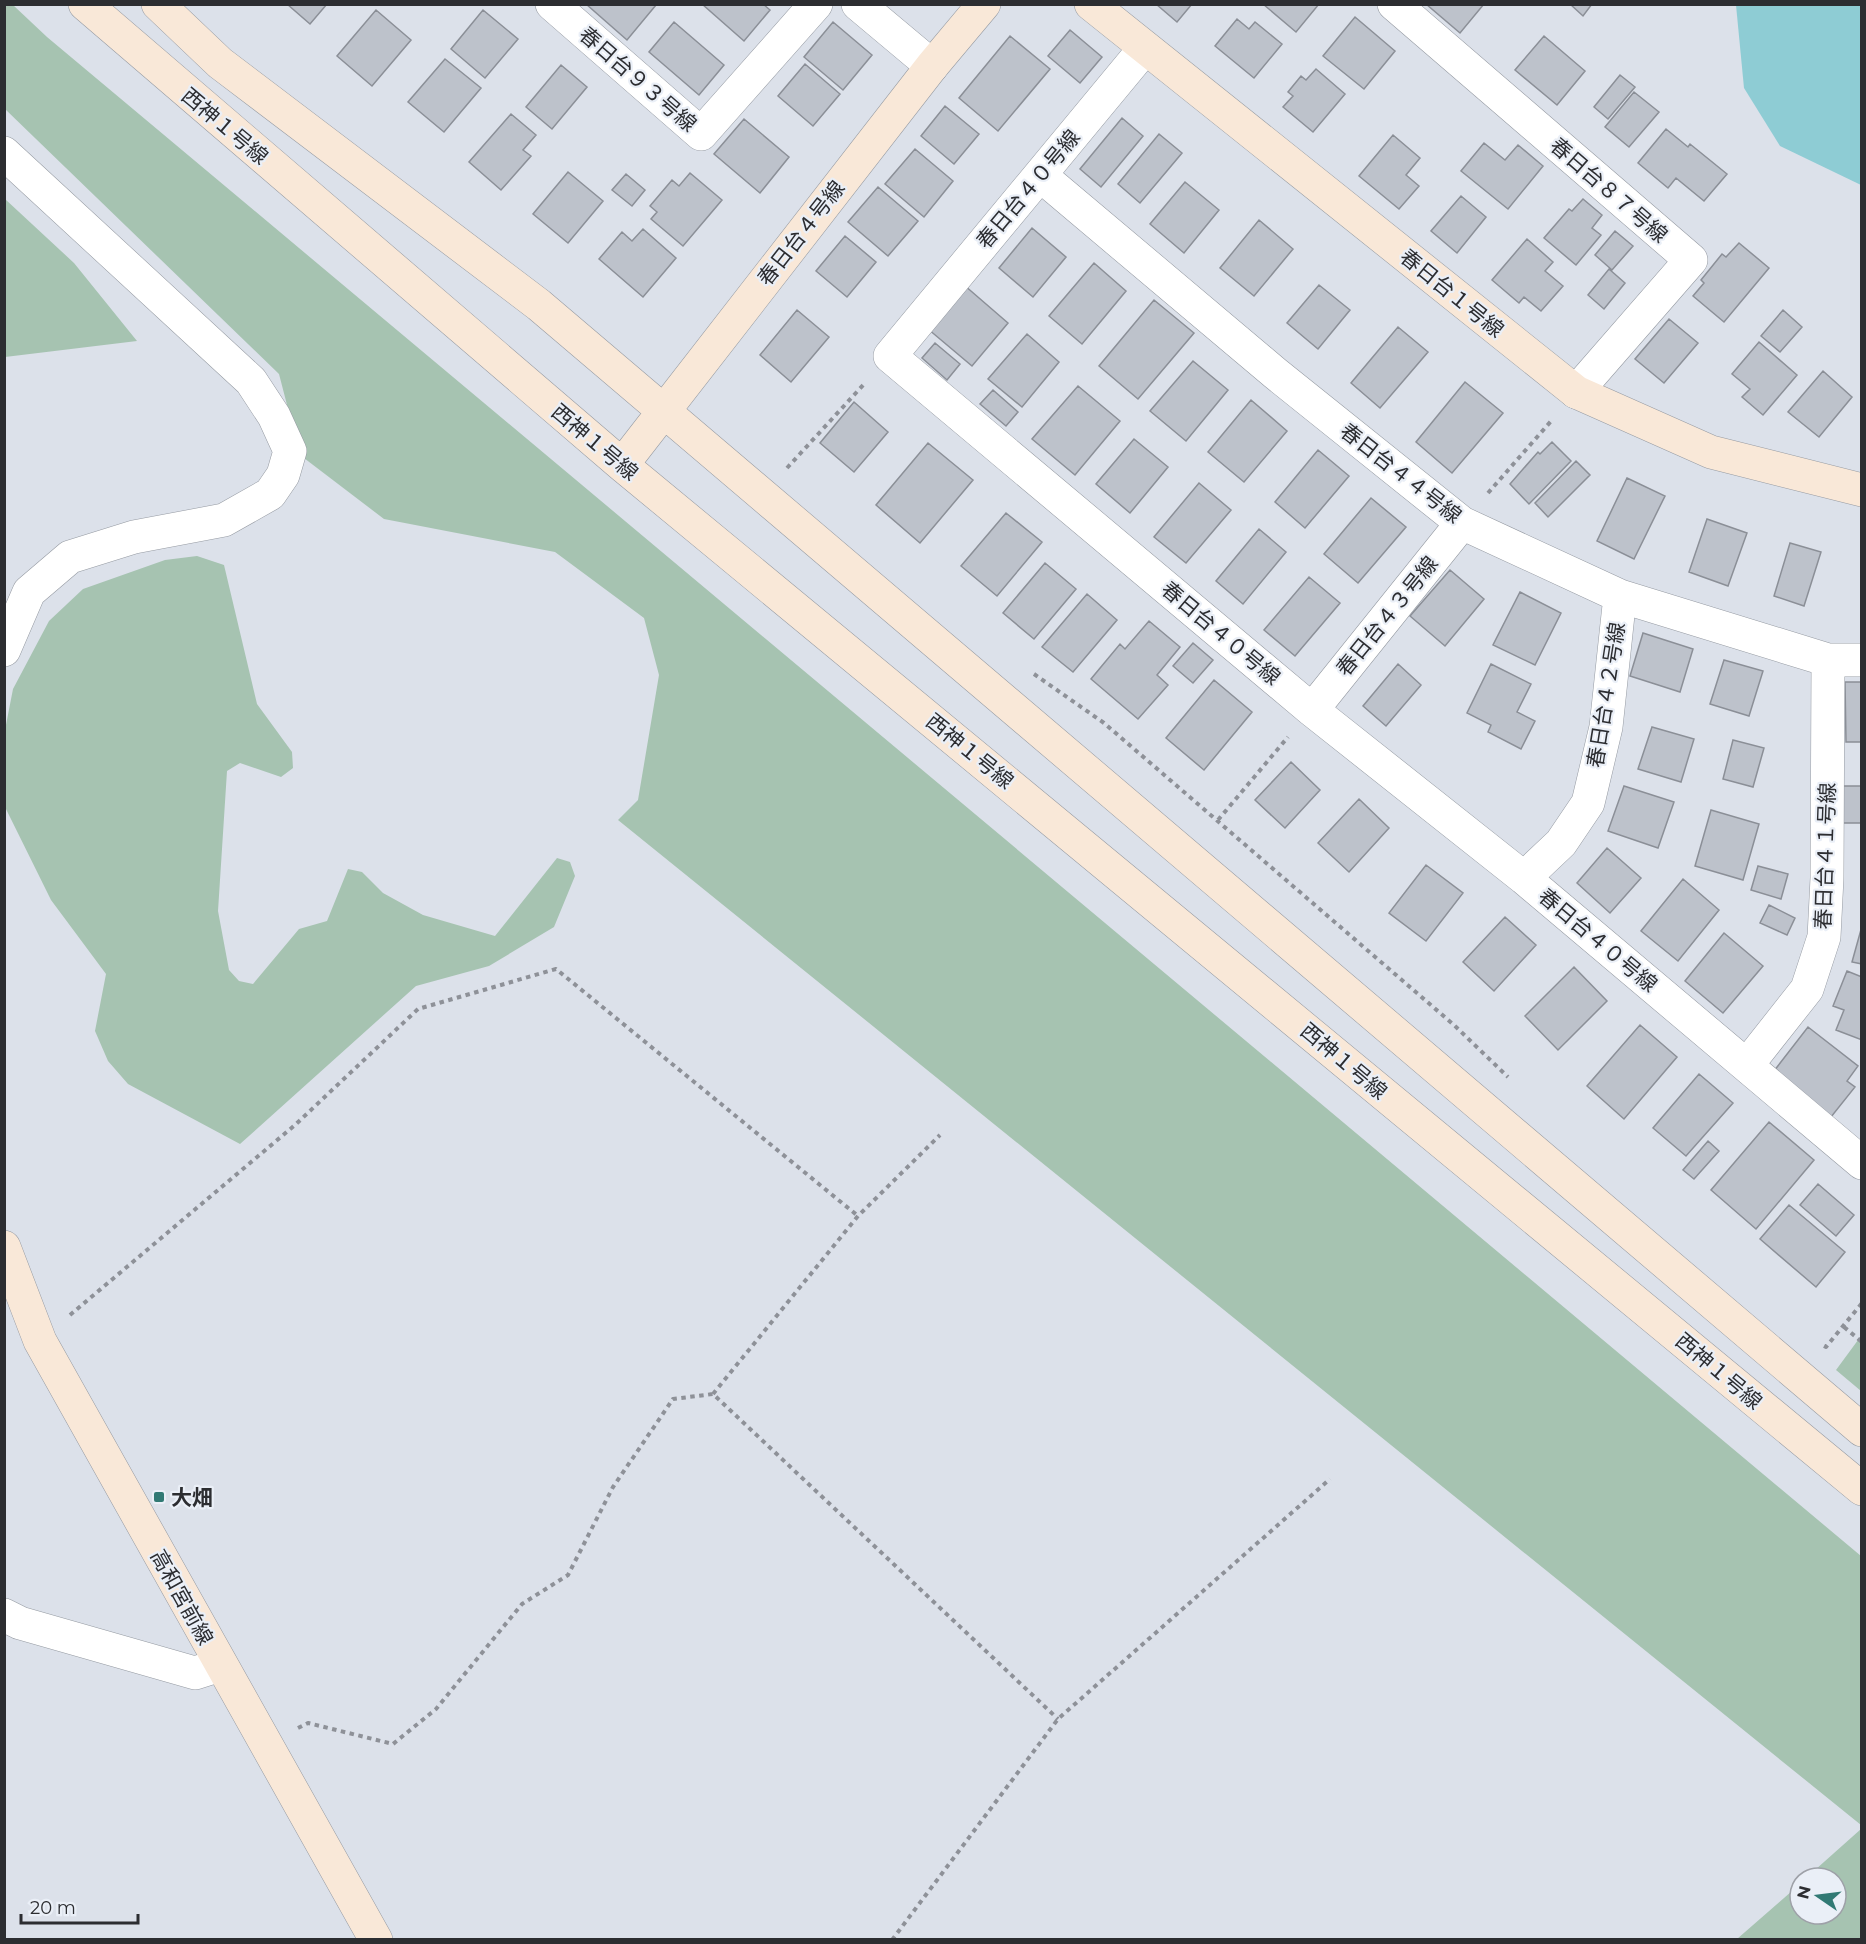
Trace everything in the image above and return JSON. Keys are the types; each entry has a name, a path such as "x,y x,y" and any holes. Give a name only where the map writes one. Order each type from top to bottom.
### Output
{"street":[{"name":"西神１号線","path":"85,4 622,465 1862,1489"},
{"path":"158,4 220,63 539,305 1862,1430"},
{"name":"春日台９３号線","path":"552,4 701,134 816,4"},
{"path":"858,4 932,66"},
{"name":"春日台４号線","path":"622,465 932,66 984,4"},
{"name":"春日台１号線","path":"1091,4 1576,392 1711,452 1862,490"},
{"name":"春日台８７号線","path":"1394,4 1692,260 1576,392"},
{"name":"春日台４０号線","path":"1145,48 890,356 1312,710 1524,878 1862,1163"},
{"path":"4,153 251,381 274,416 290,451 283,475 270,494 224,520 134,537 70,557 29,592 4,650"},
{"name":"春日台４４号線","path":"1040,175 1275,373 1462,523 1620,596 1828,660 1862,660"},
{"name":"春日台４３号線","path":"1312,710 1462,523"},
{"name":"春日台４２号線","path":"1524,878 1561,843 1588,803 1606,727 1620,596"},
{"name":"春日台４１号線","path":"1747,1065 1807,989 1824,937 1827,878 1828,660"},
{"name":"高和宮前線","path":"4,1246 40,1341 376,1940"},
{"path":"4,1615 20,1623 195,1673 220,1665"}],"path":[{"path":"786,470 890,356"},
{"path":"1462,523 1576,392"},
{"path":"777,463 795,477"},
{"path":"1029,671 1104,723 1454,1025 1513,1082"},
{"path":"1218,820 1312,710"},
{"path":"40,1341 295,1125 418,1010 556,969 858,1215"},
{"path":"264,1742 308,1723 393,1744 436,1709 522,1604 568,1575 613,1487 673,1400 713,1394 858,1215 940,1135"},
{"path":"1817,1340 1826,1347 1862,1303"},
{"path":"1844,1327 1862,1342"},
{"path":"713,1394 1058,1719"},
{"path":"892,1940 1058,1719 1330,1479"}],"green space":[{"path":"4,5 13,5 47,37 1861,1556 1861,1825 618,820 638,800 659,675 644,618 555,552 384,519 300,455 279,374 5,109"},
{"path":"5,199 74,263 137,341 5,357"},
{"path":"197,556 224,565 257,704 292,752 293,768 281,777 240,763 227,771 218,911 229,970 239,981 253,984 299,929 327,921 348,869 362,872 383,893 423,915 495,936 557,858 570,862 575,876 554,927 489,966 416,986 240,1144 128,1084 108,1061 95,1031 106,974 51,900 5,807 5,730 13,689 49,621 83,589 165,560"},
{"path":"1861,1336 1861,1391 1836,1370"},
{"path":"1861,1829 1861,1939 1737,1939 1788,1894 1788,1926 1848,1926 1848,1866 1819,1866"}],"water":[{"path":"1736,5 1861,5 1861,185 1780,146 1744,88"}],"building":[{"path":"287,4 327,4 310,24"},
{"path":"586,4 655,4 656,5 627,40"},
{"path":"702,4 763,4 770,10 744,41"},
{"path":"1156,4 1192,4 1177,22"},
{"path":"1263,4 1319,4 1296,32"},
{"path":"1426,4 1484,4 1460,33"},
{"path":"1570,4 1592,4 1583,16"},
{"path":"376,10 411,40 372,86 337,56"},
{"path":"483,10 518,39 485,78 451,49"},
{"path":"1355,17 1395,51 1364,89 1323,56"},
{"path":"1237,19 1249,29 1255,22 1282,44 1254,78 1215,46"},
{"path":"674,22 724,65 699,95 649,52"},
{"path":"833,22 872,55 843,90 804,57"},
{"path":"1070,30 1102,57 1080,83 1048,56"},
{"path":"1010,36 1050,69 998,131 959,98"},
{"path":"1544,36 1585,71 1557,105 1515,70"},
{"path":"445,59 481,88 444,132 408,102"},
{"path":"805,64 840,94 813,126 778,96"},
{"path":"561,65 587,87 552,129 526,107"},
{"path":"1316,69 1345,94 1313,132 1283,107 1293,96 1288,92 1301,76 1306,80"},
{"path":"1620,75 1635,87 1608,119 1594,107"},
{"path":"1634,92 1659,112 1629,147 1605,127"},
{"path":"945,106 979,134 954,164 921,136"},
{"path":"511,114 536,135 523,150 531,156 501,190 469,162"},
{"path":"1122,118 1143,136 1101,187 1080,169"},
{"path":"744,119 789,157 760,193 714,154"},
{"path":"1666,129 1688,147 1690,144 1727,174 1704,201 1676,178 1668,188 1638,163"},
{"path":"1159,134 1182,153 1140,203 1118,184"},
{"path":"1393,135 1420,158 1406,175 1419,186 1399,209 1359,176"},
{"path":"1484,143 1505,160 1518,145 1543,166 1508,209 1461,171"},
{"path":"915,149 953,181 924,217 885,184"},
{"path":"568,172 603,201 568,243 533,214"},
{"path":"690,173 722,200 683,246 651,219 657,212 650,206 672,180 679,186"},
{"path":"626,174 645,190 632,206 612,190"},
{"path":"1185,182 1219,210 1184,253 1150,224"},
{"path":"878,187 918,221 888,256 848,222"},
{"path":"1461,196 1486,217 1457,253 1431,231"},
{"path":"1583,199 1602,215 1592,228 1601,235 1576,265 1544,238 1569,209 1572,211"},
{"path":"1259,220 1293,249 1254,296 1220,268"},
{"path":"1032,228 1066,257 1033,297 999,268"},
{"path":"643,229 676,258 643,297 599,259 622,232 632,241"},
{"path":"1615,231 1633,246 1612,270 1595,255"},
{"path":"845,236 876,262 847,297 816,271"},
{"path":"1527,239 1553,262 1545,271 1563,286 1541,311 1524,297 1519,303 1492,280"},
{"path":"1739,243 1769,268 1724,322 1693,296 1704,283 1701,280 1722,254 1726,257"},
{"path":"1094,263 1126,291 1082,344 1049,316"},
{"path":"1609,269 1625,283 1604,309 1588,295"},
{"path":"964,285 1008,323 972,366 928,329"},
{"path":"1319,285 1350,310 1318,349 1287,323"},
{"path":"1154,300 1194,333 1138,399 1099,366"},
{"path":"797,310 829,337 791,382 760,355"},
{"path":"1783,310 1802,327 1780,352 1761,336"},
{"path":"1669,319 1698,343 1664,383 1635,359"},
{"path":"1398,327 1428,352 1380,408 1351,383"},
{"path":"1027,334 1059,362 1022,407 988,379"},
{"path":"1759,342 1797,375 1763,415 1742,397 1750,389 1732,374"},
{"path":"935,343 960,364 947,380 922,358"},
{"path":"1193,361 1228,390 1186,441 1150,411"},
{"path":"1823,371 1852,397 1819,437 1788,412"},
{"path":"1465,382 1503,413 1452,473 1416,442"},
{"path":"1078,386 1120,421 1075,475 1032,439"},
{"path":"993,390 1018,412 1006,426 980,404"},
{"path":"1251,400 1287,431 1244,482 1208,452"},
{"path":"854,402 888,432 854,472 820,443"},
{"path":"1134,439 1168,467 1130,513 1096,484"},
{"path":"1552,442 1571,461 1529,504 1510,484 1538,452 1540,454"},
{"path":"928,443 973,480 920,543 876,505"},
{"path":"1318,450 1349,476 1305,528 1275,502"},
{"path":"1576,461 1590,475 1548,517 1535,503"},
{"path":"1627,478 1665,496 1634,559 1597,541"},
{"path":"1199,483 1231,510 1186,563 1154,537"},
{"path":"1371,498 1406,527 1358,583 1324,554"},
{"path":"1006,513 1042,542 997,596 961,566"},
{"path":"1707,519 1747,533 1728,586 1689,572"},
{"path":"1259,529 1286,552 1243,604 1216,581"},
{"path":"1790,543 1821,552 1804,606 1774,596"},
{"path":"1045,563 1076,589 1034,639 1003,613"},
{"path":"1450,570 1484,599 1445,646 1410,616"},
{"path":"1309,577 1340,603 1295,656 1264,630"},
{"path":"1520,592 1561,613 1535,665 1493,645"},
{"path":"1087,594 1117,620 1073,672 1042,647"},
{"path":"1149,621 1180,647 1157,675 1168,685 1138,719 1091,679 1120,644 1125,649"},
{"path":"1643,633 1693,649 1680,692 1630,676"},
{"path":"1193,643 1213,660 1193,683 1173,666"},
{"path":"1724,660 1763,671 1749,716 1710,704"},
{"path":"1398,664 1421,685 1386,726 1363,706"},
{"path":"1491,664 1531,684 1517,712 1535,721 1521,749 1488,732 1491,725 1467,713"},
{"path":"1214,680 1252,712 1204,770 1166,738"},
{"path":"1845,682 1862,682 1862,742 1846,742"},
{"path":"1652,727 1694,739 1681,782 1638,769"},
{"path":"1733,740 1764,748 1753,787 1723,779"},
{"path":"1291,762 1320,790 1285,828 1255,800"},
{"path":"1624,786 1674,802 1658,848 1608,831"},
{"path":"1840,786 1862,786 1862,823 1841,823"},
{"path":"1359,799 1389,828 1349,872 1318,843"},
{"path":"1711,810 1759,824 1743,880 1695,866"},
{"path":"1607,848 1641,878 1610,913 1577,883"},
{"path":"1426,865 1463,893 1426,941 1389,913"},
{"path":"1758,866 1788,874 1781,899 1751,890"},
{"path":"1683,879 1719,910 1678,961 1641,931"},
{"path":"1769,905 1795,918 1787,935 1760,923"},
{"path":"1505,917 1536,945 1494,991 1463,962"},
{"path":"1862,926 1862,964 1852,962"},
{"path":"1724,933 1763,966 1723,1013 1685,981"},
{"path":"1574,967 1607,1001 1558,1050 1525,1016"},
{"path":"1847,971 1862,977 1862,1040 1836,1030 1844,1010 1833,1006"},
{"path":"1640,1025 1677,1057 1624,1119 1587,1086"},
{"path":"1808,1027 1858,1066 1847,1081 1855,1087 1831,1117 1774,1071"},
{"path":"1699,1074 1733,1103 1686,1156 1653,1128"},
{"path":"1769,1122 1814,1160 1756,1229 1711,1190"},
{"path":"1708,1141 1719,1151 1694,1179 1683,1170"},
{"path":"1818,1184 1854,1215 1836,1236 1800,1205"},
{"path":"1789,1205 1845,1252 1816,1287 1760,1239"}],"place":[{"name":"大畑","path":"159,1497"}]}
